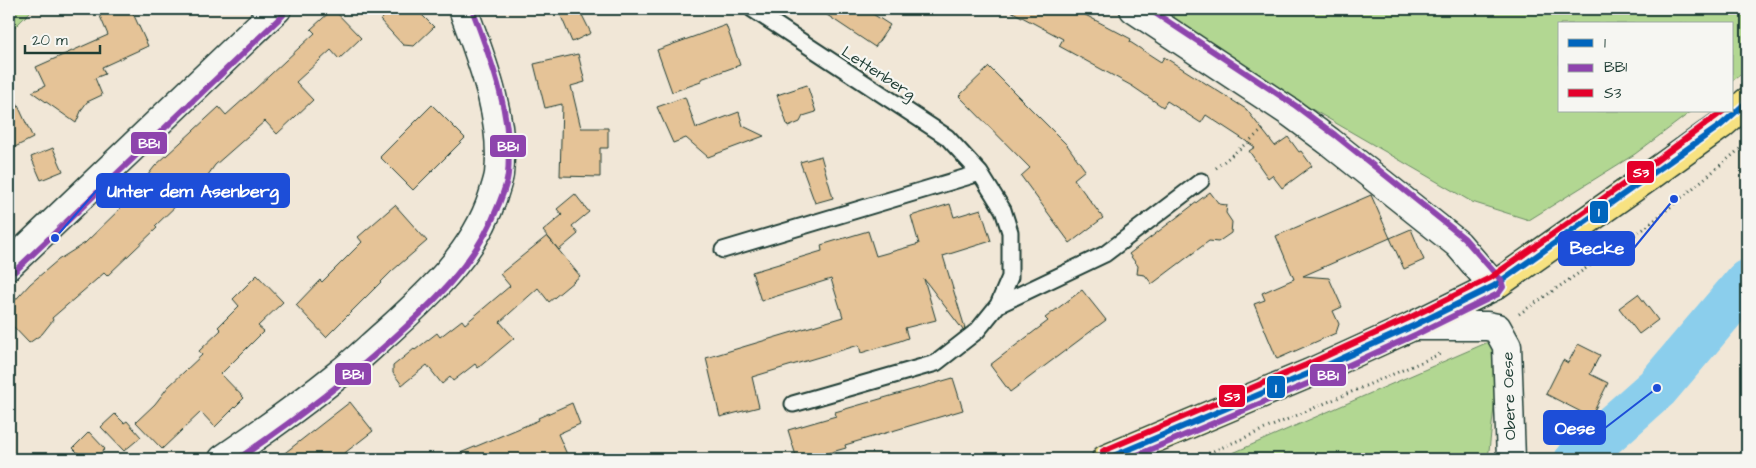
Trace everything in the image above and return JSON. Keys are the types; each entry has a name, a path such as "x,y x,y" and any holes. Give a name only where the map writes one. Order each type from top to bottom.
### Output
{"main road":[{"path":"1106,459 1310,373 1413,326 1494,286 1721,125 1747,102"}],"street":[{"path":"9,265 277,9"},
{"path":"223,459 293,411 341,373 422,301 468,248 487,215 499,176 500,147 495,107 487,73 463,9"},
{"path":"1134,9 1287,110 1458,244 1494,286"},
{"name":"Obere Oese","path":"1413,326 1487,326 1502,337 1511,458"}],"lane":[{"name":"Lettenberg","path":"752,9 947,137 980,173 1003,210 1010,232 1010,277 998,304 977,331 936,363 793,404"},
{"path":"723,250 980,173"},
{"name":"Lettenberg","path":"998,304 1105,254 1201,181"}],"path":[{"path":"1201,181 1287,110"},
{"path":"1502,337 1645,228 1747,143"},
{"path":"1195,459 1448,350"}],"green space":[{"path":"9,9 33,9 9,33"},
{"path":"1139,9 1747,9 1747,70 1734,80 1734,22 1558,22 1558,112 1691,112 1635,154 1529,220 1472,202"},
{"path":"1493,340 1500,356 1488,459 1219,459"}],"building":[{"path":"97,9 131,9 148,46 102,67 105,74 95,78 102,95 87,102 76,123 32,92 45,86 36,67 108,35"},
{"path":"333,9 361,38 339,59 331,50 296,82 313,100 277,134 265,121 215,165 208,175 155,226 157,228 107,276 104,273 52,318 53,320 42,334 29,343 9,322 9,307 30,284 58,260 85,243 126,203 155,166 219,107 226,115 255,89 315,33 311,29"},
{"path":"392,9 416,9 434,27 414,46 403,45 380,20"},
{"path":"558,9 579,9 591,33 572,42"},
{"path":"818,9 865,9 890,25 875,47"},
{"path":"1007,9 1074,9 1131,39 1130,42 1161,62 1164,57 1246,109 1275,146 1288,137 1312,166 1282,188 1272,175 1268,178 1249,151 1255,147 1206,115 1201,123 1167,101 1163,107 1132,86 1059,46 1063,39"},
{"path":"726,25 740,65 672,92 657,50"},
{"path":"578,54 585,82 571,86 581,128 608,128 608,148 600,148 600,177 560,176 562,104 545,108 534,64"},
{"path":"989,67 1067,145 1085,170 1074,179 1103,218 1070,243 1021,176 1030,168 959,96"},
{"path":"807,85 816,112 803,116 800,122 788,127 777,95"},
{"path":"9,86 33,138 9,150"},
{"path":"685,97 696,128 739,112 743,126 764,136 708,157 686,138 673,143 657,107"},
{"path":"432,105 465,138 413,190 380,157"},
{"path":"53,148 63,171 41,180 31,157"},
{"path":"821,156 833,198 815,203 800,162"},
{"path":"1210,192 1219,204 1227,205 1226,213 1232,222 1231,233 1218,242 1209,241 1152,284 1145,275 1137,274 1138,266 1129,254"},
{"path":"575,194 589,212 572,226 578,234 559,250 543,231 562,215 557,209"},
{"path":"1371,195 1390,238 1303,276 1329,278 1342,307 1333,311 1339,324 1336,333 1277,359 1254,304 1265,300 1262,293 1294,279 1276,236"},
{"path":"950,204 954,217 981,209 991,241 943,256 965,328 963,330 924,279 936,320 905,328 908,338 897,342 861,353 859,345 752,377 759,407 720,417 706,358 843,317 831,279 761,301 752,272 822,251 821,245 868,231 876,256 919,244 911,216"},
{"path":"395,205 427,241 392,271 326,337 296,305 320,280 322,282 362,242 358,237"},
{"path":"1411,229 1424,260 1404,269 1390,238"},
{"path":"547,236 580,276 549,302 538,288 500,322 514,338 478,368 475,364 453,381 450,377 442,384 427,365 402,385 393,373 393,366 437,333 440,337 462,320 465,324 510,286 500,274"},
{"path":"257,275 283,302 258,326 264,331 221,374 244,398 215,427 201,412 162,449 136,422 155,404 168,387 202,355 199,351 221,330 218,327 239,306 233,299"},
{"path":"1082,290 1106,320 1010,392 990,365 1048,321 1045,318"},
{"path":"1638,294 1658,320 1639,334 1619,308"},
{"path":"1578,344 1600,355 1590,374 1608,383 1591,417 1546,394 1563,360 1568,363"},
{"path":"953,378 963,410 845,445 846,448 807,459 797,459 788,430 836,416 835,412"},
{"path":"350,402 373,431 337,459 277,459"},
{"path":"572,403 580,424 558,434 569,459 446,459 539,420 538,418"},
{"path":"115,414 124,423 127,421 141,437 124,451 101,427"},
{"path":"89,432 105,449 94,459 84,459 73,448"}],"waterway":[{"path":"1577,459 1657,388 1747,282"}],"transit line":[{"name":"BB1","path":"238,459 332,391 402,331 450,283 477,247 489,227 503,194 507,178 509,152 504,110 499,90 487,49 472,9"},
{"name":"BB1","path":"1128,459 1314,381 1417,334 1498,294 1503,287 1501,280 1464,238 1335,135 1296,106 1149,9"},
{"name":"BB1","path":"15,271 283,15"},
{"name":"1","path":"1106,459 1310,373 1413,326 1494,286 1721,125 1747,102"},
{"name":"S3","path":"1103,451 1306,365 1409,318 1490,278 1645,169 1722,112"}],"place":[{"name":"Becke","path":"1674,199"},
{"name":"Unter dem Asenberg","path":"55,238"},
{"name":"Oese","path":"1657,388"}]}
